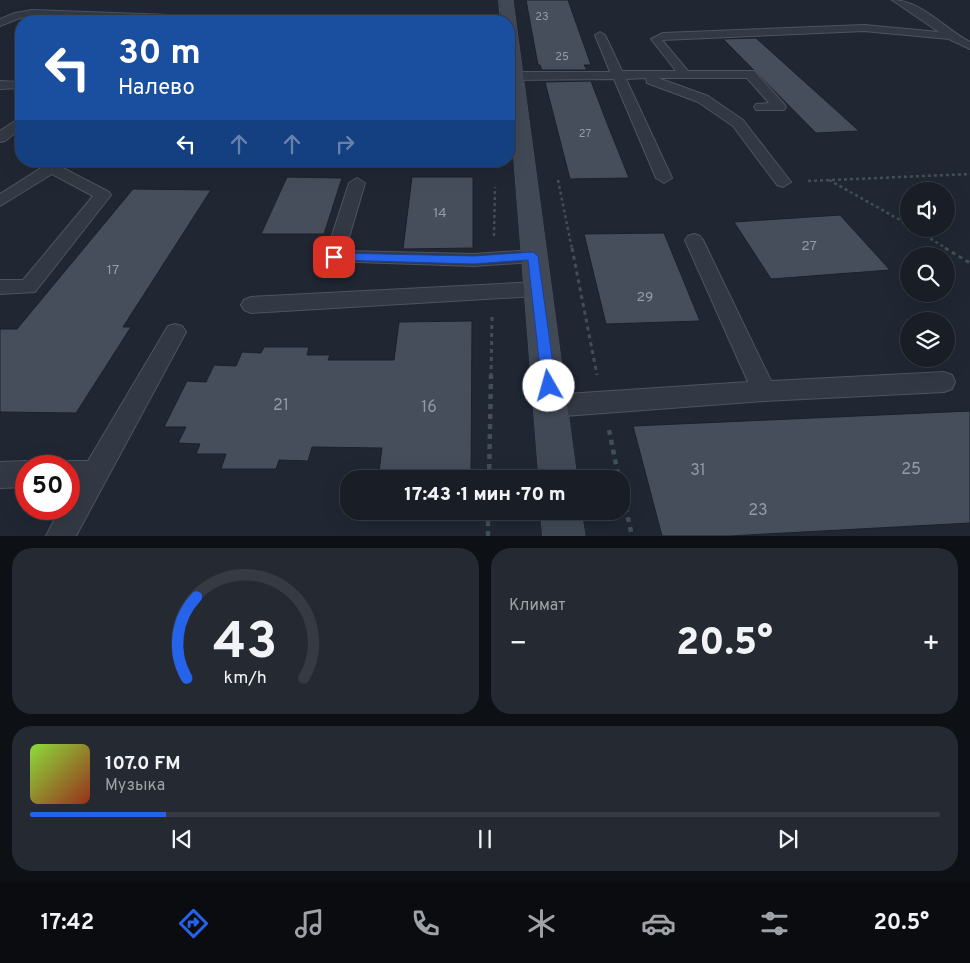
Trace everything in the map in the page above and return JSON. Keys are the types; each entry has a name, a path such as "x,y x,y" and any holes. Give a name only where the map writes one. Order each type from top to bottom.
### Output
{"main road":[{"path":"506,0 507,15"},
{"path":"515,126 533,256 557,470"},
{"path":"562,520 564,536"}],"lane":[{"path":"898,0 910,6 948,36 970,46"},
{"path":"18,15 32,13 87,15"},
{"path":"0,23 15,16"},
{"path":"684,74 656,39 663,36 864,28 948,36"},
{"path":"600,35 664,178"},
{"path":"515,76 750,74 779,107 761,107"},
{"path":"618,75 657,80 703,99 738,123 783,182"},
{"path":"0,85 15,85"},
{"path":"0,138 15,125"},
{"path":"0,138 15,138"},
{"path":"0,201 52,167"},
{"path":"0,287 28,287 103,195 61,167"},
{"path":"357,182 334,257 474,260 533,256"},
{"path":"694,240 764,390"},
{"path":"251,306 537,289"},
{"path":"60,536 175,332"},
{"path":"551,406 764,390 944,382"},
{"path":"0,475 15,474"},
{"path":"80,474 95,474"}],"path":[{"path":"783,182 970,174"},
{"path":"828,180 900,220"},
{"path":"494,258 495,181"},
{"path":"566,220 617,470"},
{"path":"928,237 970,263"},
{"path":"489,470 493,291"},
{"path":"488,520 488,536"},
{"path":"628,520 632,536"}],"building":[{"path":"526,0 568,0 591,65 584,65 587,70 542,70 540,65 538,65"},
{"path":"756,38 859,131 816,133 723,39"},
{"path":"591,81 629,178 570,179 545,82"},
{"path":"287,177 342,178 324,234 261,234"},
{"path":"412,177 473,177 473,248 403,249"},
{"path":"133,189 211,190 123,327 131,327 76,413 0,412 0,329 17,329"},
{"path":"840,215 890,270 771,279 734,222"},
{"path":"664,233 700,321 606,324 584,234"},
{"path":"472,321 471,470 379,470 382,448 312,447 308,461 279,460 276,469 221,469 226,454 196,454 200,444 178,443 186,427 164,427 187,381 206,382 214,365 236,366 242,352 261,353 264,347 309,347 307,355 330,355 328,360 394,360 399,322"},
{"path":"970,411 970,523 729,536 662,536 633,426"}],"route":[{"path":"334,257 474,260 533,256 549,386"}]}
